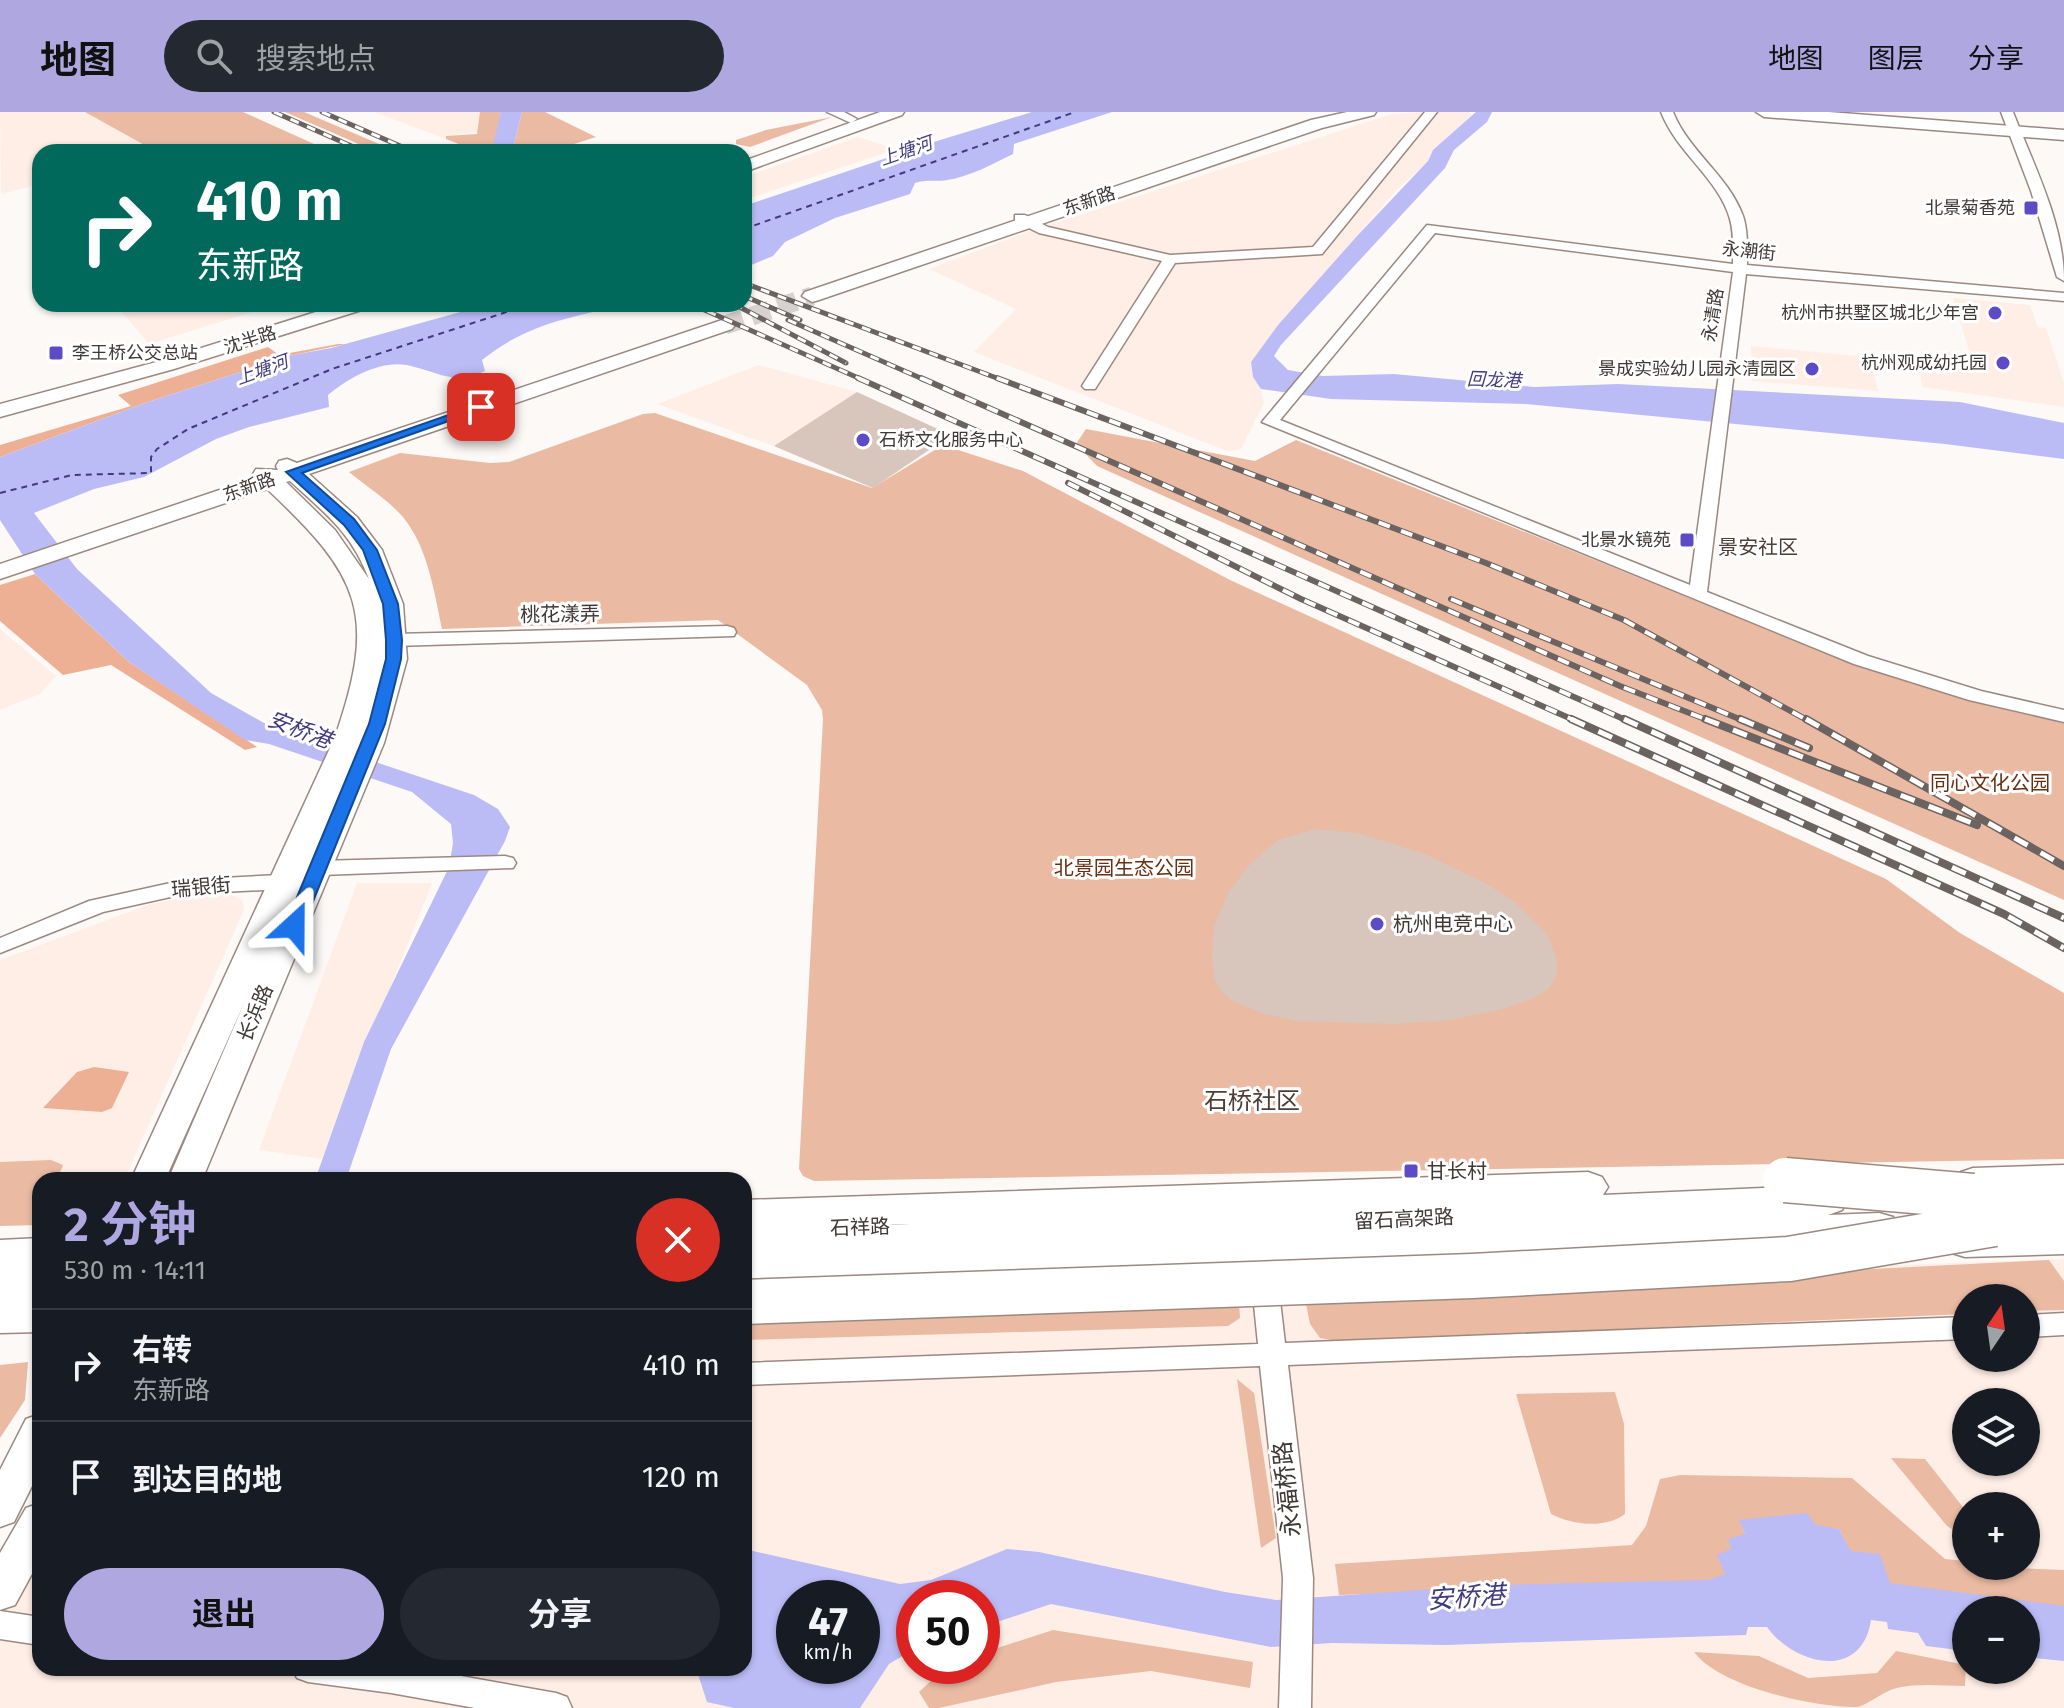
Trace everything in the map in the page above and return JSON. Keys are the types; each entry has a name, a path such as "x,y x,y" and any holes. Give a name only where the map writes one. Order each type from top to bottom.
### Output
{"highway":[{"path":"752,1215 1785,1180 1984,1210"},
{"name":"留石高架路","path":"752,1273 1565,1238 1984,1210 2064,1193"},
{"name":"留石高架路","path":"752,1247 1984,1210 2064,1221"},
{"path":"752,1302 1472,1276 1789,1259 1984,1210"},
{"path":"0,1273 32,1271"},
{"path":"0,1300 32,1299"}],"main road":[{"path":"752,154 870,112"},
{"path":"752,164 896,112"},
{"name":"东新路","path":"807,294 1298,123 1340,112"},
{"name":"东新路","path":"1024,220 1317,124 1368,112"},
{"path":"1764,112 2010,123"},
{"path":"1822,112 2010,123 2064,132"},
{"name":"沈半路","path":"0,398 302,312"},
{"name":"沈半路","path":"0,411 167,365 336,312"},
{"name":"东新路","path":"11,564 720,323"},
{"name":"长浜路","path":"152,1172 283,882 326,819 394,659 391,604 370,550 349,522 278,473"},
{"name":"长浜路","path":"278,473 350,563 366,596 371,627 365,725"},
{"name":"长浜路","path":"188,1172 318,868 326,819"},
{"name":"石祥路","path":"752,1231 1242,1215 2064,1178"},
{"path":"752,1290 2064,1240"},
{"path":"0,1254 32,1252"},
{"path":"0,1318 32,1317"},
{"path":"0,1510 32,1446"},
{"path":"0,1592 32,1534"}],"street":[{"path":"833,112 851,119"},
{"path":"1024,220 1044,230 1170,259 1317,251 1431,112"},
{"name":"永清路","path":"1667,112 1684,146 1730,203 1739,231 1740,269 1698,594"},
{"path":"2010,123 2057,230 2064,277"},
{"name":"永潮街","path":"1698,594 1270,422 1290,402 1432,228 1740,269 2064,297"},
{"path":"1090,386 1170,259"},
{"path":"1698,594 1905,675 1976,696 2064,716"},
{"name":"桃花漾弄","path":"394,640 727,632"},
{"name":"瑞银街","path":"0,946 97,906 135,895 184,887 283,882 318,868 505,863"},
{"name":"永福桥路","path":"1264,1270 1298,1596 1295,1708"},
{"path":"2040,1325 2064,1324"},
{"path":"752,1374 1952,1329"},
{"path":"0,1625 32,1630"},
{"path":"374,1676 556,1708"}],"shaded area":[{"path":"0,112 123,112 173,144 32,144 32,186 1,194"},
{"path":"374,112 481,112 480,132 446,136 446,139"},
{"path":"1469,112 1473,117 1433,150 1428,161 1398,189 1278,325 1251,362 1253,377 1261,389 1264,403 1241,449 1227,451 974,352 1016,309 929,269 1030,231 1392,114"},
{"path":"858,137 896,149 752,197 752,174"},
{"name":"杭州观成幼托园","path":"1953,298 2030,305 2038,327 2046,328 2064,383 2064,407 1922,387 1920,372 1949,375 1947,352 1970,354"},
{"path":"122,312 252,312 149,344"},
{"path":"346,344 293,355 148,402 0,457 0,445 131,406 118,395 268,347 279,355"},
{"name":"景成实验幼儿园永清园区","path":"1751,346 1870,357 1878,391 1752,381"},
{"path":"759,365 857,392 774,446 657,404"},
{"path":"35,574 129,662 257,747 245,750 111,665 63,675 0,621 0,585"},
{"path":"0,629 56,676 40,694 0,710"},
{"path":"357,883 432,883 322,1159 259,1150"},
{"path":"202,895 234,896 242,900 244,910 128,1172 32,1172 32,1189 0,1224 0,960 150,904"},
{"path":"94,1067 129,1072 112,1108 102,1112 43,1108 77,1072"},
{"path":"2064,1259 2064,1708 0,1708 0,1624 32,1571 32,1676 752,1676 752,1308"}],"green space":[{"path":"85,112 243,112 314,144 143,144"},
{"path":"285,112 304,112 379,144 359,144"},
{"path":"480,112 501,112 495,144 459,144 446,139 446,136 477,134"},
{"path":"522,112 545,112 596,137 574,144 514,144"},
{"path":"832,117 752,146 736,144 736,140 766,130"},
{"name":"北景园生态公园","path":"655,413 872,488 943,445 1023,471 1230,580 1886,879 1960,933 2064,993 2064,1159 814,1181 803,1176 799,1169 823,719 822,710 807,685 718,620 442,629 429,570 412,529 391,505 349,472 400,453 490,463 509,462 643,414"},
{"name":"同心文化公园","path":"1086,429 1255,461 1296,440 1841,659 1951,695 2064,722 2064,900 1097,466 1076,444"},
{"path":"51,1160 63,1165 60,1172 32,1172 32,1225 0,1226 0,1162"},
{"path":"2049,1260 2064,1281 2064,1310 2040,1311 2040,1284 1952,1284 1952,1315 1336,1341 1320,1338 1310,1324 1306,1304 1321,1297"},
{"path":"1239,1303 1240,1318 1228,1326 752,1340 752,1320"},
{"path":"28,1362 25,1400 0,1438 0,1365"},
{"path":"1237,1379 1254,1393 1276,1538 1261,1548"},
{"path":"1615,1392 1624,1424 1625,1514 1608,1522 1588,1524 1551,1514 1516,1394"},
{"path":"1891,1458 1925,1459 1952,1493 1952,1529"},
{"path":"1680,1475 1852,1478 1945,1559 1952,1560 1952,1580 2040,1580 2040,1569 2064,1570 2064,1606 2040,1606 2040,1596 1952,1596 1952,1607 1893,1607 1851,1552 1839,1529 1740,1521 1745,1534 1725,1574 1712,1582 1339,1595 1335,1564 1632,1545 1646,1526 1660,1479"},
{"path":"1053,1630 1253,1662 1250,1688 1151,1671 1056,1682 929,1708 919,1692 928,1684 1000,1684 1000,1647"},
{"path":"1896,1651 1952,1662 1952,1684 1965,1686 1905,1686 1858,1707 1818,1704 1746,1685 1725,1676 1694,1652 1759,1656 1808,1678 1877,1673"}],"water":[{"path":"501,112 522,112 514,144 493,144"},
{"path":"1032,112 1112,112 1014,144 1013,154 972,173 947,180 915,183 910,194 835,218 785,242 773,256 752,265 752,203"},
{"path":"1476,112 1492,112 1487,122 1454,150 1445,168 1281,345 1274,356 1288,370 1323,376 1394,374 1534,387 1618,384 1960,402 2064,423 2064,459 1945,444 1526,404 1331,399 1261,389 1253,377 1251,362 1278,325 1428,161 1433,150"},
{"name":"上塘河","path":"460,312 595,312 552,323 516,337 482,360 485,371 474,375 455,378 397,364 375,368 345,382 328,395 329,407 249,427 216,439 144,477 94,489 34,513 77,569 211,693 271,727 474,795 498,809 510,827 391,1049 349,1172 318,1172 364,1042 449,867 453,843 451,824 412,792 269,744 245,740 129,662 35,574 0,520 0,457 148,402 293,355 331,348"},
{"name":"安桥港","path":"1807,1513 1816,1525 1839,1529 1851,1551 1880,1554 1890,1583 1988,1596 1952,1596 1952,1649 1926,1646 1918,1633 1888,1629 1887,1622 1871,1620 1865,1639 1855,1652 1842,1659 1826,1661 1794,1651 1767,1627 1748,1627 1746,1635 1446,1645 1332,1643 1271,1647 1051,1604 1000,1621 1000,1580 931,1580 1007,1549 1039,1552 1276,1600 1493,1585 1708,1580 1725,1574 1717,1555 1731,1549 1728,1539 1745,1534 1739,1520"},
{"path":"752,1551 896,1583 896,1660 889,1664 880,1678 880,1580 776,1580 776,1684 876,1684 860,1708 734,1708 707,1702 699,1676 752,1676"},
{"path":"2040,1603 2064,1606 2064,1661 2040,1658"}],"building":[{"name":"石桥文化服务中心","path":"857,392 951,435 873,488 774,446"},
{"name":"杭州电竞中心","path":"1315,829 1358,833 1425,854 1487,884 1516,903 1548,935 1557,962 1557,973 1550,988 1507,1008 1451,1020 1393,1024 1297,1021 1265,1014 1234,1002 1221,991 1214,977 1212,955 1214,927 1227,895 1248,866 1278,840"}],"ferry route":[{"path":"752,226 1075,112"},
{"path":"0,493 72,475 151,473 151,457 157,449 188,429 332,369 507,312"}],"tunnel":[{"path":"725,325 812,296"}],"railway":[{"path":"274,112 347,144"},
{"path":"322,112 396,144"},
{"path":"752,286 1002,380"},
{"path":"752,299 800,320"},
{"path":"709,312 863,380"},
{"path":"749,312 846,363"},
{"path":"788,320 925,380"},
{"path":"858,378 1628,721"},
{"path":"921,378 1620,686 1710,721"},
{"path":"997,378 1486,563 1624,620 1809,721"},
{"path":"1068,483 1301,599 1576,721"},
{"path":"1451,599 1744,721"},
{"path":"1571,719 2004,914 2064,948"},
{"path":"1624,719 2064,918"},
{"path":"1705,719 1977,825"},
{"path":"1740,719 1809,748"},
{"path":"1806,719 2064,866"}],"place":[{"name":"北景菊香苑","path":"2031,208"},
{"name":"杭州市拱墅区城北少年宫","path":"1995,313"},
{"name":"李王桥公交总站","path":"56,353"},
{"name":"杭州观成幼托园","path":"2003,363"},
{"name":"景成实验幼儿园永清园区","path":"1812,369"},
{"name":"石桥文化服务中心","path":"863,440"},
{"name":"北景水镜苑","path":"1687,540"},
{"name":"杭州电竞中心","path":"1377,924"},
{"name":"甘长村","path":"1411,1171"}],"district":[{"name":"景安社区","path":"1758,547"},
{"name":"石桥社区","path":"1252,1101"}],"route":[{"path":"294,926 377,724 394,659 394,640 391,604 370,550 349,522 293,472 481,407"}],"water label":[{"name":"回龙港","path":"1494,380"}]}
